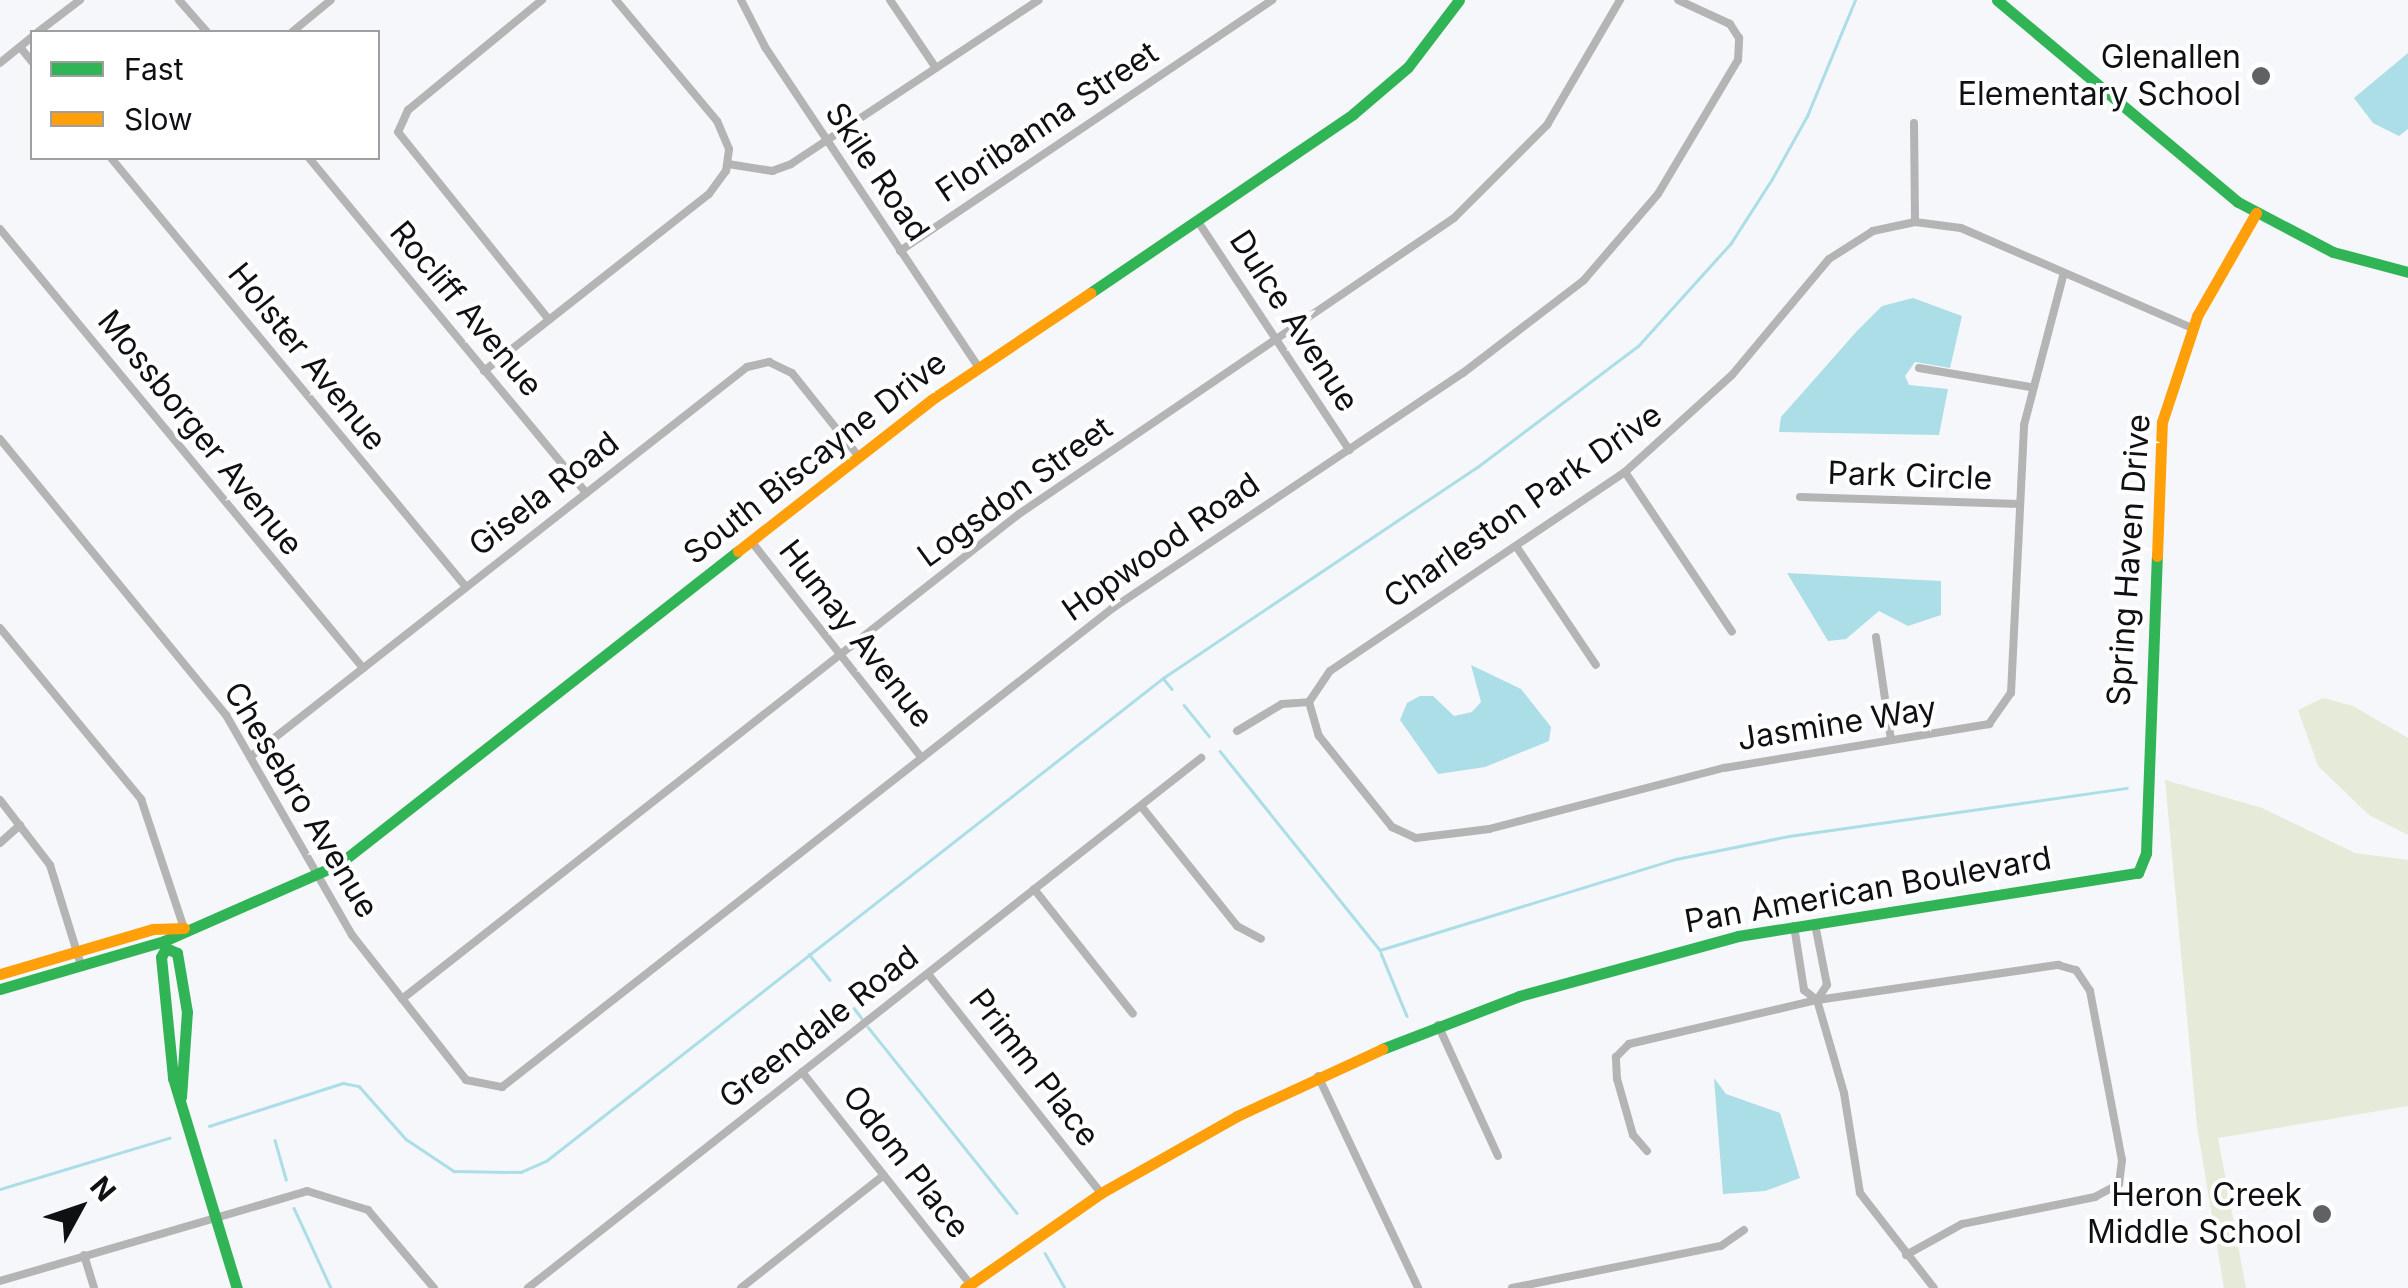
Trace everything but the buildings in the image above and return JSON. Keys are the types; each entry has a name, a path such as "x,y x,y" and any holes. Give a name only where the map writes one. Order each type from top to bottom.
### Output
{"street":[{"path":"41,30 80,0"},
{"path":"180,0 205,30"},
{"path":"294,30 331,0"},
{"path":"542,0 408,110 398,132 549,320"},
{"path":"484,371 708,194 728,164 717,121 616,0"},
{"name":"Skile Road","path":"741,0 827,142 978,366"},
{"path":"890,0 936,68"},
{"path":"728,164 772,171 827,142 1038,0"},
{"name":"Floribanna Street","path":"900,251 1272,0"},
{"name":"South Biscayne Drive","path":"0,974 164,939 318,877 978,366 1368,102 1418,55 1459,0"},
{"name":"Logsdon Street","path":"402,999 1019,514 1426,240 1492,185 1574,88 1620,0"},
{"name":"Hopwood Road","path":"486,1089 508,1084 1113,608 1349,450 1560,301 1658,194 1716,104 1740,48 1725,20 1678,0"},
{"path":"1998,0 2256,213 2332,252 2408,272"},
{"path":"0,64 30,39"},
{"path":"20,47 30,60"},
{"path":"1914,123 1916,222"},
{"name":"Holster Avenue","path":"113,160 466,587"},
{"name":"Rocliff Avenue","path":"311,160 586,492"},
{"name":"Spring Haven Drive","path":"2140,870 2146,854 2158,449 2192,328 2256,213"},
{"name":"Dulce Avenue","path":"1197,220 1349,450"},
{"name":"Charleston Park Drive","path":"1309,702 1323,676 1626,472 1732,376 1835,254 1873,231 1916,222 1961,228 2192,328"},
{"name":"Mossborger Avenue","path":"0,229 363,668"},
{"name":"Jasmine Way","path":"1309,702 1319,736 1392,827 1416,838 1489,829 1724,768 1984,726 2006,708 2018,504 2030,387 2064,273"},
{"name":"Gisela Road","path":"250,756 586,492 759,362 792,373 858,457"},
{"path":"1919,368 2030,387"},
{"name":"Chesebro Avenue","path":"0,439 208,690 318,877 402,999 463,1077 486,1089"},
{"path":"1626,472 1732,632"},
{"name":"Park Circle","path":"1800,497 2018,504"},
{"name":"Humay Avenue","path":"751,542 922,758"},
{"path":"1516,546 1596,664"},
{"path":"0,628 141,799 184,928"},
{"path":"1876,637 1891,740"},
{"path":"1237,731 1282,704 1309,702"},
{"path":"1200,758 1141,806 1234,922 1261,939"},
{"path":"0,800 50,865 79,959"},
{"name":"Greendale Road","path":"528,1288 1141,806"},
{"path":"0,843 20,824"},
{"name":"Pan American Boulevard","path":"967,1286 1101,1193 1318,1076 1438,1025 1604,969 1794,925 2140,870"},
{"path":"1034,889 1133,1014"},
{"path":"1814,921 1826,985 1817,1000"},
{"path":"1794,925 1804,990 1817,1000 1844,1093 1854,1178 1872,1214 1934,1288"},
{"path":"164,939 161,957 181,1097 237,1288"},
{"path":"164,939 177,954 187,1012 181,1097"},
{"name":"South Biscayne Drive","path":"0,989 79,959"},
{"path":"1647,1150 1633,1135 1616,1079 1623,1047 1817,1000 2058,966 2076,970 2090,991 2122,1160 2119,1184 2095,1197 1962,1224 1906,1255"},
{"name":"Primm Place","path":"928,974 1101,1193"},
{"path":"1438,1025 1498,1156"},
{"name":"Odom Place","path":"802,1072 967,1286"},
{"path":"1318,1076 1418,1288"},
{"path":"741,1288 884,1175"},
{"path":"0,1281 296,1192 345,1198 380,1220 434,1288"},
{"path":"1512,1288 1724,1245 1744,1230"},
{"path":"84,1254 94,1288"}],"green space":[{"path":"2323,698 2353,706 2408,738 2408,835 2369,815 2318,766 2298,710"},
{"path":"2165,780 2262,808 2355,853 2408,860 2408,1106 2218,1138 2246,1288 2224,1288 2197,1126"}],"water":[{"path":"2408,53 2408,129 2399,136 2373,123 2354,98"},
{"path":"1913,298 1962,316 1950,368 1915,362 1905,376 1909,385 1948,389 1939,435 1779,432 1781,417 1882,306"},
{"path":"1787,573 1941,581 1941,615 1908,626 1879,611 1846,639 1828,641"},
{"path":"1471,665 1521,689 1551,727 1549,741 1485,767 1438,774 1400,720 1407,703 1420,696 1433,696 1454,716 1472,712 1481,702"},
{"path":"1714,1078 1726,1094 1780,1113 1800,1178 1765,1191 1723,1194"}],"waterway":[{"path":"209,1126 343,1083 359,1086 406,1139 454,1171 521,1172 546,1161 1163,678 1476,468 1638,346 1731,243 1772,179 1807,116 1855,0"},
{"path":"1163,678 1172,689"},
{"path":"1184,705 1209,736"},
{"path":"1220,751 1380,950 1676,859 1789,836 2127,788"},
{"path":"1381,953 1407,1016"},
{"path":"809,954 830,980"},
{"path":"854,1008 863,1020"},
{"path":"868,1027 1017,1213"},
{"path":"0,1189 169,1138"},
{"path":"275,1140 286,1179"},
{"path":"294,1208 331,1288"},
{"path":"1045,1253 1065,1288"}],"traffic: fast":[{"path":"1090,293 1353,114 1408,67 1459,0"},
{"path":"1997,0 2238,202 2333,252 2408,272"},
{"path":"0,989 164,941 339,864 738,551"},
{"path":"1382,1049 1519,996 1738,936 2138,873 2146,853 2157,556"},
{"path":"181,1097 187,1012 177,953 166,948 161,957 173,1078 237,1288"}],"traffic: slow":[{"path":"2157,556 2162,422 2197,316 2256,213"},
{"path":"738,551 931,400 1090,293"},
{"path":"0,974 153,929 184,928"},
{"path":"965,1288 1101,1193 1237,1116 1382,1049"}],"place":[{"name":"Glenallen Elementary School","path":"2261,76"},
{"name":"Heron Creek Middle School","path":"2322,1214"}]}
